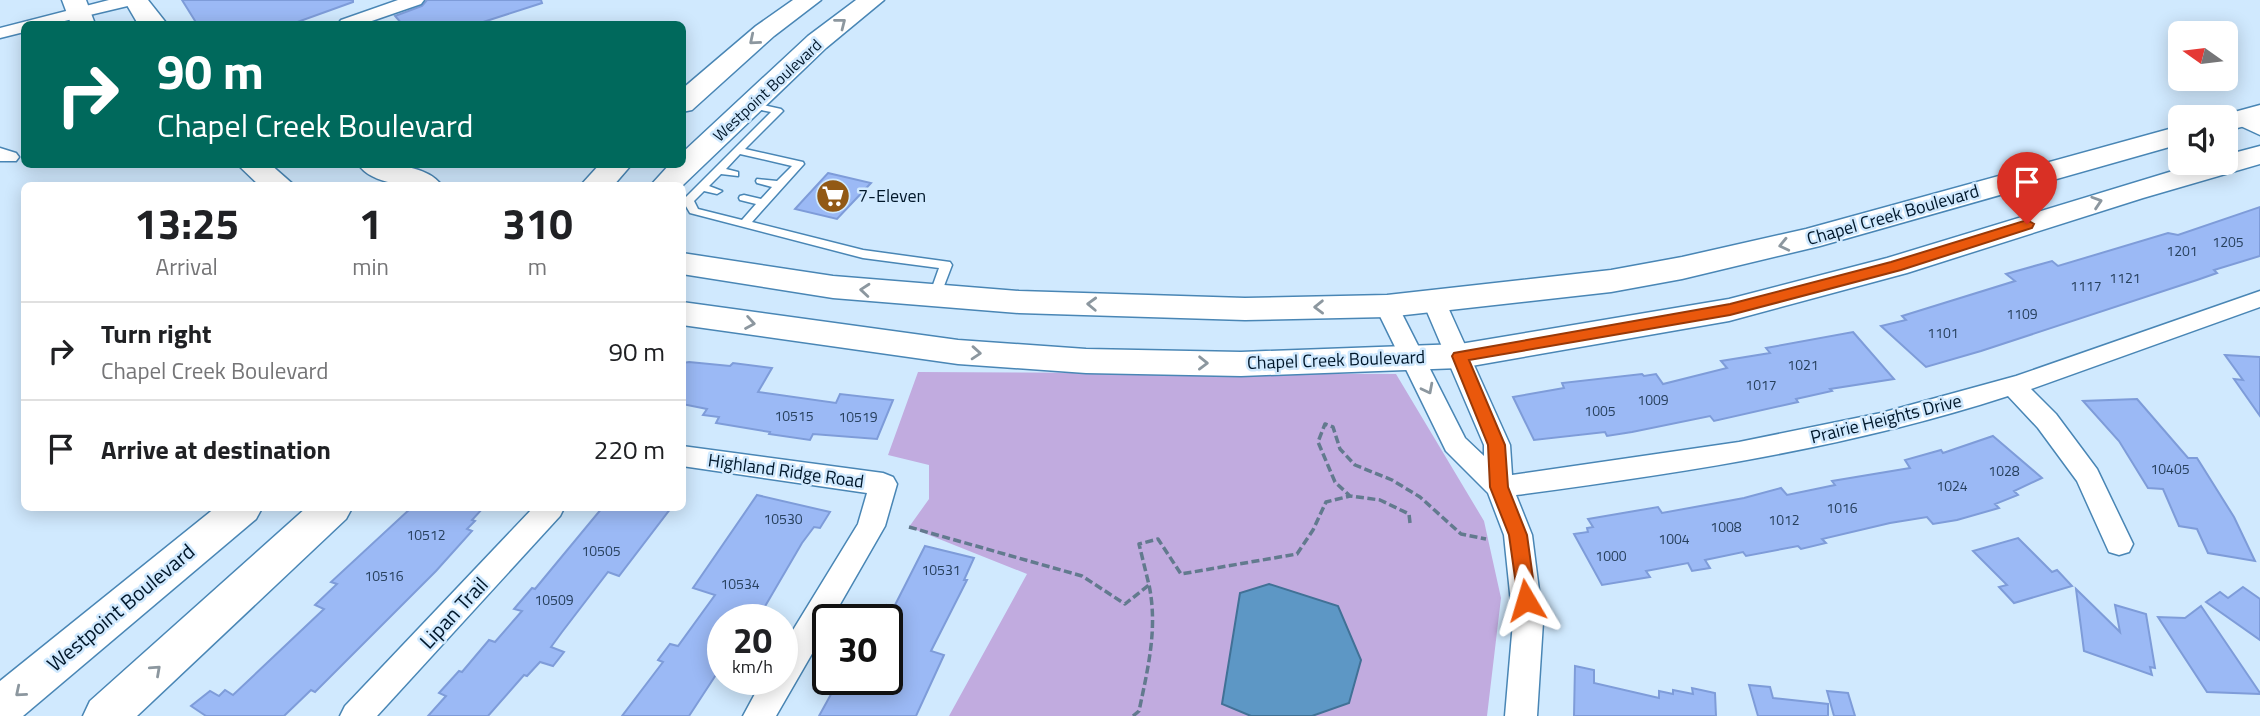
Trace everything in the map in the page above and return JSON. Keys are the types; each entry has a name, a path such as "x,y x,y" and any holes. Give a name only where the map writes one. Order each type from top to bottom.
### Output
{"main road":[{"path":"136,0 150,21"},
{"path":"686,100 755,38 809,0"},
{"name":"Westpoint Boulevard","path":"686,166 817,42 872,0"},
{"name":"Chapel Creek Boulevard","path":"686,263 833,287 1019,302 1245,309 1387,306 1611,281 1682,268 1808,239 2168,138"},
{"name":"Chapel Creek Boulevard","path":"686,314 958,352 1086,361 1241,363 1460,356 1730,310 1896,266 2132,191 2260,155"},
{"path":"256,168 275,182"},
{"path":"382,168 417,182"},
{"path":"599,182 614,168"},
{"name":"Westpoint Boulevard","path":"669,182 684,168"},
{"name":"Westpoint Boulevard","path":"0,708 238,511"},
{"path":"106,716 329,511"}],"street":[{"path":"44,21 130,0"},
{"path":"355,21 415,0"},
{"path":"0,33 21,27"},
{"path":"1434,300 1497,445 1499,487 1518,535 1528,622 1521,716"},
{"name":"Prairie Heights Drive","path":"1499,487 1731,455 1884,423 2012,385 2259,301"},
{"path":"1387,306 1455,444 1499,487"},
{"path":"2012,385 2048,421 2088,476 2119,544"},
{"name":"Highland Ridge Road","path":"686,457 883,484 871,526 798,649"},
{"name":"Lipan Trail","path":"356,716 547,511"},
{"name":"Highland Ridge Road","path":"759,716 771,695"}],"lane":[{"path":"749,105 778,111 688,201 694,211 863,254 946,265 935,296"},
{"path":"739,150 799,164 744,224"},
{"path":"719,170 734,174"},
{"path":"761,181 780,185"},
{"path":"702,187 717,191"},
{"path":"744,198 764,203"}],"path":[{"path":"1350,496 1335,482 1318,442 1325,425 1333,427 1340,449 1355,465 1392,480 1420,497 1461,534 1486,539"},
{"path":"1133,716 1139,711 1154,642 1155,609 1139,544 1158,539 1181,574 1297,554 1313,530 1326,502 1350,496 1380,500 1409,514 1410,523"},
{"path":"909,527 1082,576 1125,604 1149,585"}],"shaded area":[{"path":"918,372 1396,374 1484,521 1501,598 1487,716 949,716 1027,574 909,527 929,499 929,465 888,455"}],"water":[{"path":"1269,584 1338,606 1361,660 1349,703 1312,716 1251,716 1222,704 1240,593"}],"building":[{"path":"182,0 353,0 300,21 195,21"},
{"path":"427,0 541,0 542,3 486,21 399,21 395,16 422,6"},
{"name":"7-Eleven","path":"828,173 871,183 837,219 795,209"},
{"path":"2260,207 2260,256 2214,270 2217,273 2197,280 1981,351 1926,367 1881,326 1906,320 1902,316 2015,281 2006,274 2052,261 2058,266 2168,233 2178,235"},
{"path":"1853,332 1894,379 1830,389 1832,391 1796,399 1798,402 1714,421 1710,416 1607,436 1605,432 1534,440 1513,397 1564,388 1562,383 1642,374 1656,374 1663,384 1727,368 1721,361 1770,353 1766,348"},
{"path":"2225,355 2260,357 2260,416 2234,379 2243,380"},
{"path":"686,362 730,366 733,363 772,368 758,392 836,403 840,394 893,400 877,439 813,434 810,440 769,434 770,432 716,423 719,417 703,415 707,409 686,405"},
{"path":"2137,399 2188,458 2197,458 2234,517 2255,561 2208,553 2197,529 2179,526 2163,489 2148,488 2119,441 2083,401"},
{"path":"1993,436 2042,478 2014,491 2018,495 1995,504 1999,508 1957,520 1933,524 1927,517 1890,523 1822,539 1826,543 1801,549 1798,546 1746,556 1743,552 1705,560 1710,568 1692,571 1688,563 1646,571 1650,577 1602,585 1574,534 1588,532 1587,528 1593,527 1588,519 1658,507 1662,513 1744,498 1781,488 1787,495 1835,485 1832,481 1910,468 1905,460 1941,450 1943,453"},
{"path":"757,495 830,512 820,528 814,527 802,543 766,604 708,604 715,595 693,588"},
{"path":"408,511 480,511 467,529 472,531 436,571 315,692 311,690 284,716 206,716 191,706 210,691 219,696 225,690 233,695 324,609 315,605 337,584 331,582"},
{"path":"600,511 669,511 619,576 608,572 562,632 551,647 564,652 553,666 540,662 527,676 524,675 488,716 428,716 446,696 439,693 459,671 462,672 489,640 495,642 522,611 514,609 532,588 535,589"},
{"path":"2018,538 2052,572 2057,570 2072,586 2014,603 1999,587 2007,585 1973,551"},
{"path":"925,546 974,558 964,580 967,580 931,651 944,655 916,716 819,716 831,695 903,695 903,604 896,604"},
{"path":"2243,587 2260,599 2260,640 2206,602 2220,592 2228,598"},
{"path":"2076,589 2120,632 2115,605 2146,614 2155,668 2150,667 2152,675 2084,651"},
{"path":"707,606 707,688 689,716 622,716 663,662 658,660 670,644 678,646"},
{"path":"2201,606 2260,694 2207,692 2158,617 2185,618"},
{"path":"1575,666 1594,670 1594,683 1659,698 1659,691 1673,694 1673,690 1693,694 1692,688 1715,693 1716,716 1574,716"},
{"path":"1749,685 1770,687 1773,698 1828,704 1828,716 1758,716"},
{"path":"1827,691 1848,693 1855,716 1834,716"}],"place":[{"name":"7-Eleven","path":"833,196"}],"route":[{"path":"1526,600 1518,535 1499,487 1497,445 1460,356 1730,310 1896,266 2027,224"}]}
